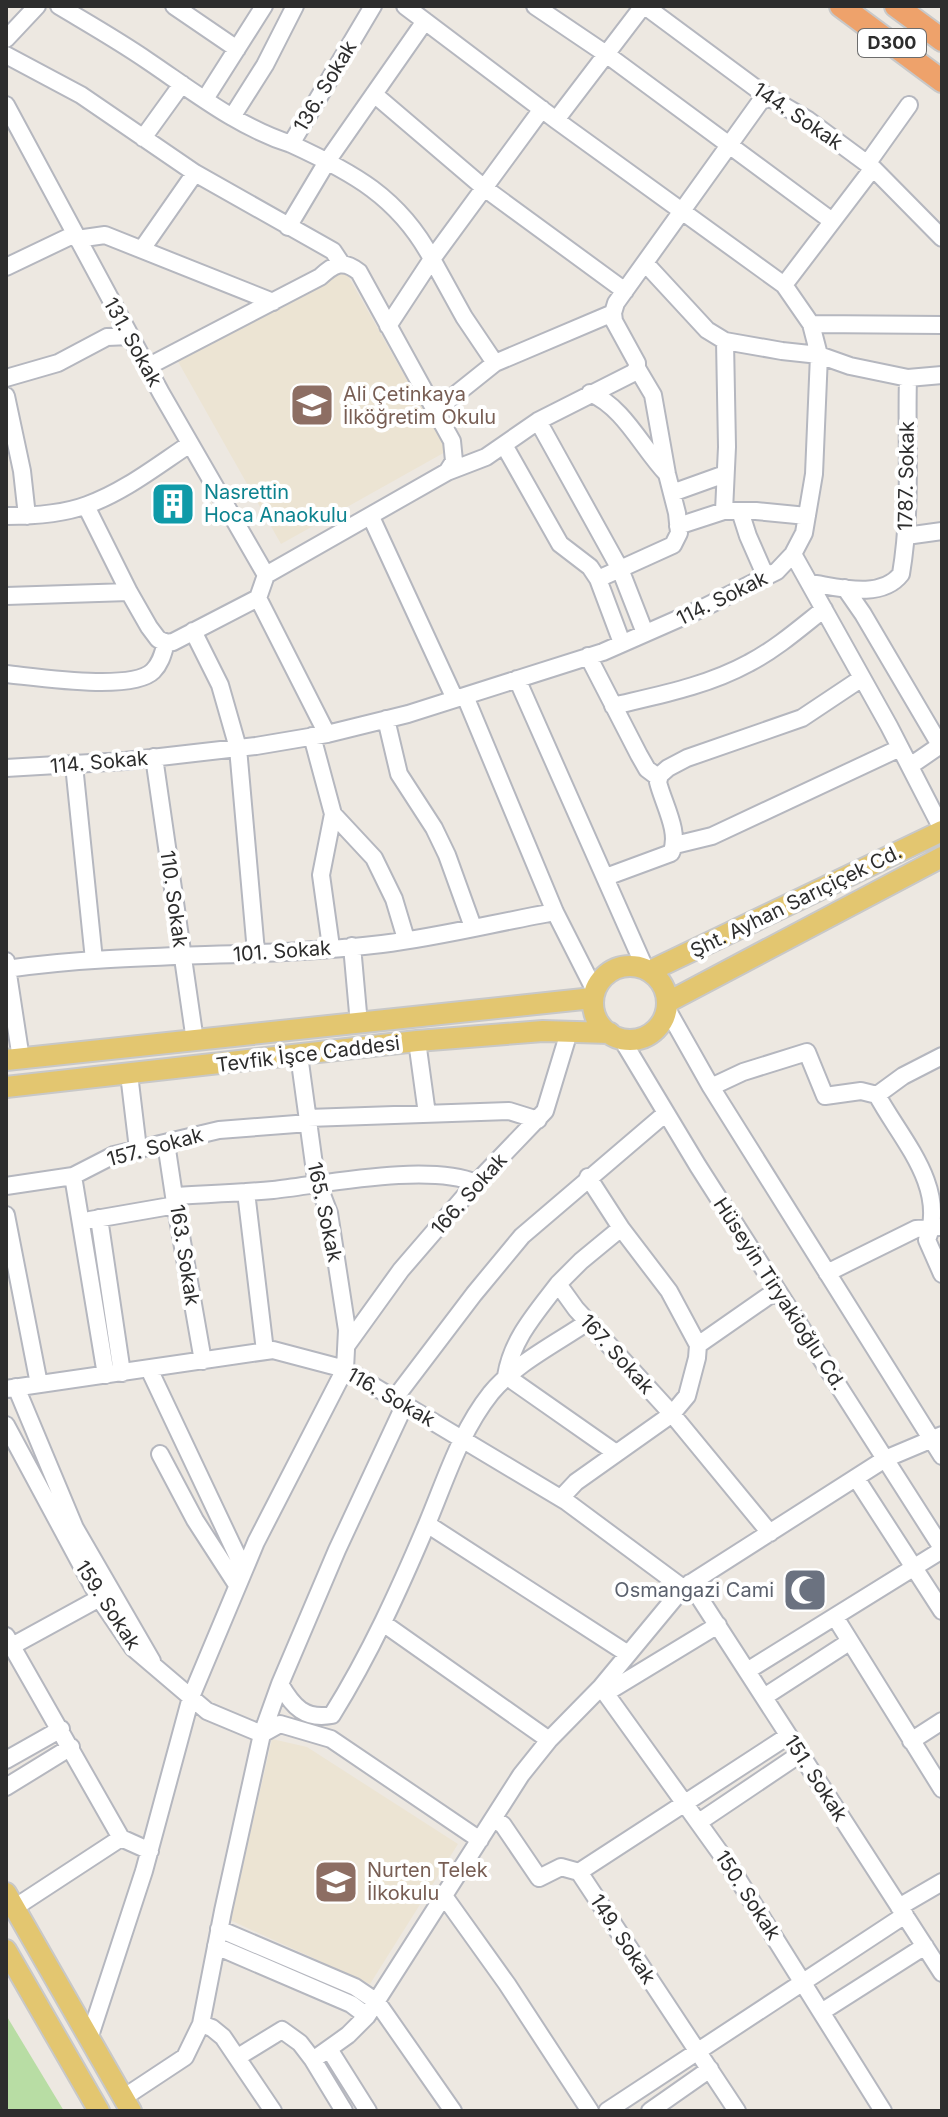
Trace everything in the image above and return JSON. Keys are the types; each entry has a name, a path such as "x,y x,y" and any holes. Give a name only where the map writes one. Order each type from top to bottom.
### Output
{"highway":[{"name":"D300","path":"841,6 942,81"},
{"name":"D300","path":"896,6 942,40"}],"main road":[{"name":"Şht. Ayhan Sarıçiçek Cd.","path":"648,970 942,830"},
{"name":"Şht. Ayhan Sarıçiçek Cd.","path":"667,1006 942,857"},
{"path":"594,995 609,972 620,967 648,970 663,984 667,1006 663,1021 655,1030 633,1040 615,1036"},
{"name":"Tevfik İşce Caddesi","path":"14,1059 359,1024 594,995"},
{"name":"Hüseyin Tiryakioğlu Cd.","path":"594,995 597,1018 615,1036"},
{"name":"Tevfik İşce Caddesi","path":"6,1087 417,1041 543,1031 615,1036"},
{"path":"70,1054 73,1080"},
{"path":"10,1900 127,2104"},
{"path":"6,1950 99,2111"}],"street":[{"path":"6,39 37,6"},
{"path":"59,6 232,117 291,144"},
{"path":"174,6 237,49"},
{"path":"205,99 264,6"},
{"name":"136. Sokak","path":"373,6 291,144 328,160 377,190 418,234 464,317 495,363"},
{"path":"535,6 606,54 832,221"},
{"path":"388,326 483,187 606,54 644,6"},
{"name":"144. Sokak","path":"644,6 765,95 808,120 870,166 942,238"},
{"name":"114. Sokak","path":"6,768 74,765 238,748 319,735 386,719 460,698 622,643 766,577 777,571 793,554 804,533 814,474 819,355 811,324 784,285 549,114 425,21 411,7"},
{"path":"232,117 265,65 288,9"},
{"path":"288,227 328,160 425,21"},
{"path":"6,55 81,95 195,173 333,251 341,263"},
{"path":"143,138 182,84"},
{"path":"374,94 483,187 625,291"},
{"path":"435,411 495,363 613,313 625,291 765,95"},
{"name":"131. Sokak","path":"6,105 147,367 266,575"},
{"path":"784,285 832,221 909,105"},
{"path":"142,249 195,173"},
{"path":"6,267 76,236 105,235 273,302"},
{"path":"147,367 320,277 330,268 341,263 350,265 359,272 452,441 454,461 447,472"},
{"path":"646,264 707,330 725,341 819,355 850,366 908,378 942,375"},
{"path":"598,579 673,545 679,533 653,395 617,329 613,313"},
{"path":"811,324 942,325"},
{"path":"6,378 58,363 107,337 130,336"},
{"path":"725,341 725,474 732,511 748,536 766,577"},
{"path":"331,947 321,875 333,814 319,735 258,598 266,575 447,472 471,465 538,421 633,373 637,368"},
{"name":"1787. Sokak","path":"810,583 880,589 893,583 901,574 910,501 908,378"},
{"path":"590,393 604,399 616,411 667,474"},
{"path":"6,396 22,471 27,516"},
{"path":"538,421 620,569 645,633"},
{"path":"6,516 27,516 86,506 121,489 190,444"},
{"path":"504,445 560,544 590,567 598,579 622,643"},
{"path":"672,493 725,474"},
{"path":"86,506 129,592 158,639 173,642 258,598"},
{"path":"678,526 732,511 807,516"},
{"name":"Hüseyin Tiryakioğlu Cd.","path":"371,517 460,698 594,995"},
{"path":"906,536 942,531"},
{"path":"793,554 942,830"},
{"path":"845,588 941,745 910,766"},
{"path":"6,596 129,592"},
{"path":"613,706 732,672 779,644 824,609"},
{"path":"193,631 220,685 238,748 256,952"},
{"path":"6,674 107,682 140,679 152,672 161,660 166,643"},
{"path":"588,656 647,769 659,778"},
{"path":"606,877 671,853 675,845 659,778 668,768 687,758 802,718 862,678"},
{"path":"517,679 648,970"},
{"path":"386,719 399,774 434,828 473,927"},
{"path":"675,845 712,836 900,748"},
{"name":"110. Sokak","path":"154,757 195,1041"},
{"path":"74,765 94,960"},
{"path":"333,814 374,858 394,899 406,939"},
{"name":"101. Sokak","path":"7,966 352,946 555,912"},
{"path":"352,946 359,1024"},
{"path":"7,966 14,1059"},
{"path":"667,1006 711,1087 827,1273 937,1438 942,1456"},
{"name":"166. Sokak","path":"346,1346 401,1270 476,1183 545,1111 569,1032"},
{"name":"Hüseyin Tiryakioğlu Cd.","path":"615,1036 942,1549"},
{"path":"417,1041 427,1114"},
{"path":"711,1087 743,1072 807,1052 825,1096 861,1091 877,1095 929,1180 937,1228 927,1240 942,1274"},
{"name":"165. Sokak","path":"299,1055 318,1185 329,1213 347,1330 345,1369"},
{"path":"877,1095 903,1076 942,1056"},
{"path":"129,1074 138,1149"},
{"name":"157. Sokak","path":"6,1186 73,1176 114,1155 219,1130 308,1121 509,1111 538,1120"},
{"path":"127,2104 185,2057 201,2024 262,1734 280,1684 400,1401 474,1294 522,1236 666,1113"},
{"path":"80,1221 175,1201 166,1143"},
{"name":"163. Sokak","path":"203,1361 175,1201 412,1174 447,1176 476,1183"},
{"path":"73,1176 114,1374"},
{"path":"561,1498 567,1488 672,1414 687,1396 697,1358 698,1345 669,1291 621,1228 588,1177"},
{"path":"246,1192 265,1351"},
{"path":"6,1215 39,1384"},
{"path":"99,1218 114,1374"},
{"path":"506,1376 509,1359 520,1335 558,1284 621,1228"},
{"path":"827,1273 916,1229 937,1228"},
{"path":"6,1276 22,1292"},
{"name":"167. Sokak","path":"558,1284 576,1309 672,1414 770,1533"},
{"path":"698,1345 777,1290"},
{"path":"280,1684 301,1710 316,1718 332,1715 358,1675 383,1623 461,1437 506,1376 589,1321"},
{"name":"116. Sokak","path":"11,1388 273,1350 345,1369 561,1498 687,1586"},
{"path":"149,1369 241,1578"},
{"path":"89,2039 150,1851 191,1697 241,1578 345,1369"},
{"path":"506,1376 616,1453"},
{"path":"11,1388 105,1595 9,1641 121,1838 150,1851"},
{"name":"159. Sokak","path":"6,1425 133,1648 207,1711 262,1734"},
{"path":"604,1690 628,1654 687,1586 885,1459 937,1438"},
{"path":"160,1454 195,1520 241,1578"},
{"path":"6,1467 24,1459"},
{"path":"856,1478 942,1611"},
{"path":"427,1524 628,1654"},
{"path":"747,1671 942,1549"},
{"name":"151. Sokak","path":"687,1586 718,1625 942,1973"},
{"path":"835,1617 942,1789"},
{"path":"383,1623 549,1740"},
{"path":"313,2060 348,2035 372,2009 521,1775 549,1740 604,1690 718,1625"},
{"path":"764,1697 849,1642"},
{"name":"150. Sokak","path":"604,1690 699,1822 823,2011 883,2111"},
{"path":"911,1741 942,1721"},
{"path":"262,1734 280,1724 331,1739 480,1840"},
{"path":"6,1760 61,1729"},
{"name":"149. Sokak","path":"737,2111 579,1872 788,1736"},
{"path":"6,1787 71,1747"},
{"path":"699,1822 800,1754"},
{"path":"494,1819 503,1825 539,1878 561,1867 579,1872"},
{"path":"10,1900 121,1838"},
{"path":"607,2111 804,1982 942,1882"},
{"path":"444,1896 507,1984 590,2111"},
{"path":"218,1938 355,1987 453,2111"},
{"path":"823,2011 925,1946"},
{"path":"201,2024 223,2037 273,2111"},
{"path":"238,2057 282,2030 300,2043 344,2111"},
{"path":"329,2049 368,2111"},
{"path":"650,2111 710,2069"}],"shaded area":[{"name":"Ali Çetinkaya İlköğretim Okulu","path":"342,265 447,451 281,544 176,358"},
{"name":"Nurten Telek İlkokulu","path":"272,1739 307,1747 458,1844 370,1984 230,1920"}],"green space":[{"path":"6,2015 64,2111 6,2111"}],"place":[{"name":"Ali Çetinkaya İlköğretim Okulu","path":"312,405"},
{"name":"Nasrettin Hoca Anaokulu","path":"173,504"},
{"name":"Osmangazi Cami","path":"805,1590"},
{"name":"Nurten Telek İlkokulu","path":"336,1882"}]}
